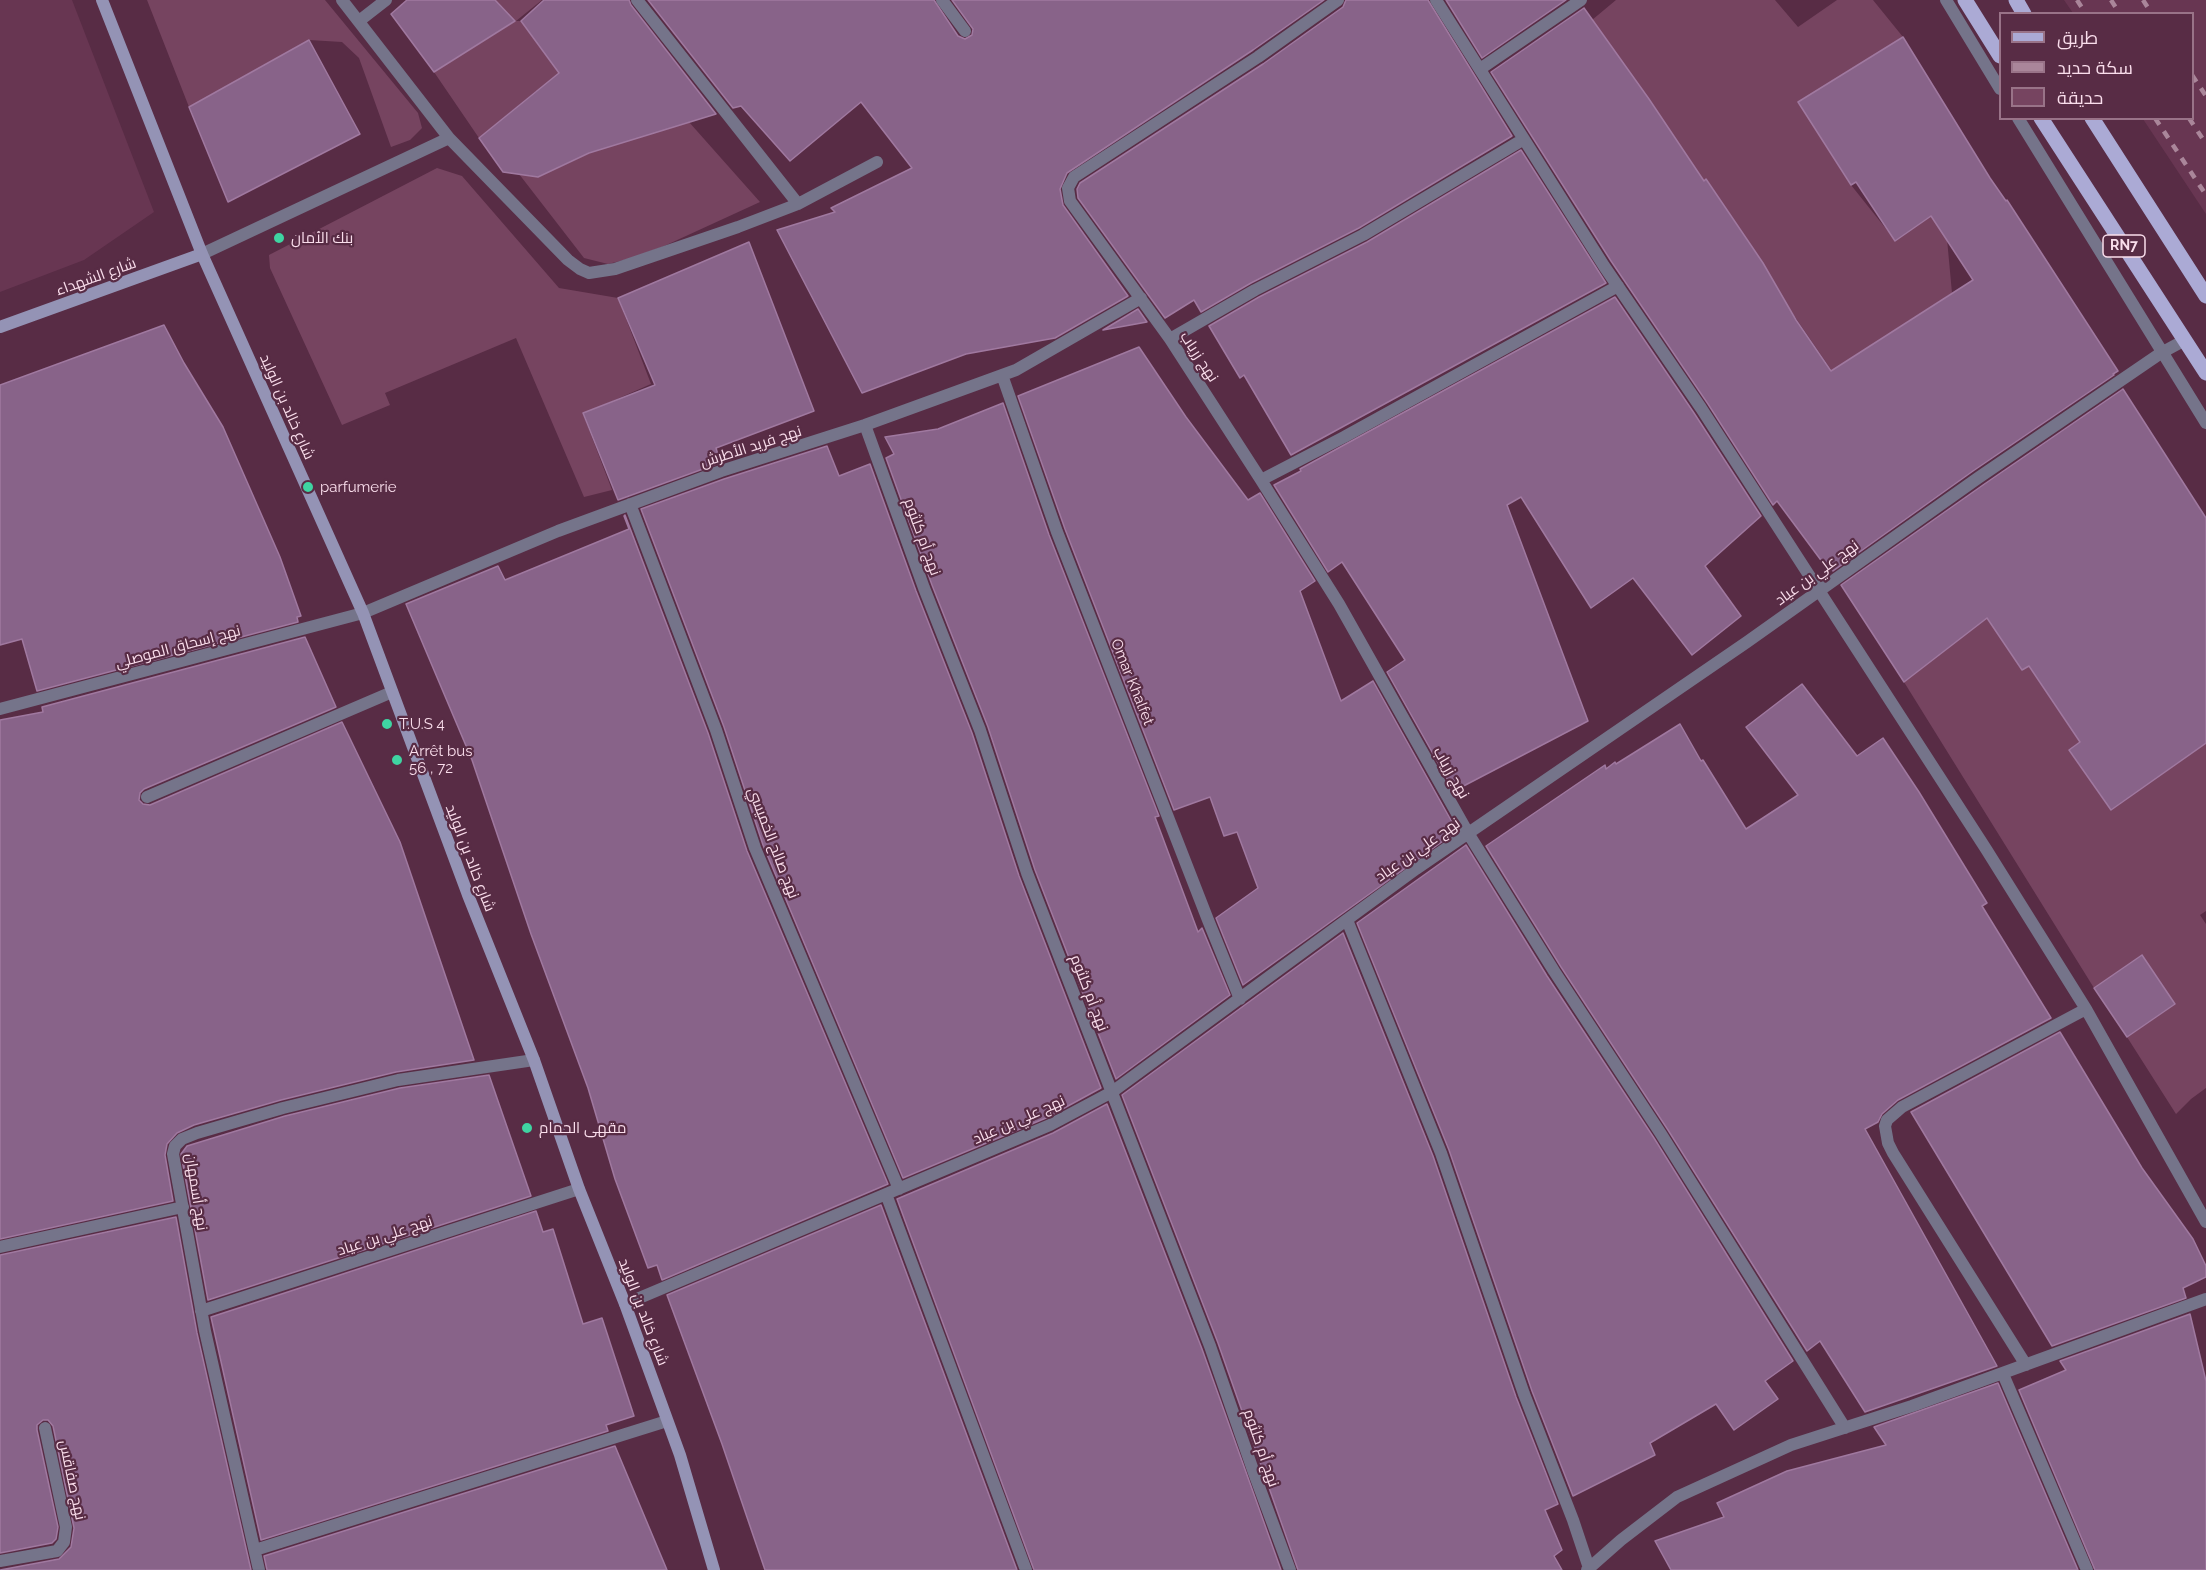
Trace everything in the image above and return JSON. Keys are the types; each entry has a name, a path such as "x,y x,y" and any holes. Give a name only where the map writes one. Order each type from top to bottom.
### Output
{"main road":[{"path":"1965,0 1999,53"},
{"name":"RN7","path":"2042,120 2206,373"},
{"name":"RN7","path":"2093,120 2206,296"}],"street":[{"name":"شارع خالد بن الوليد","path":"102,0 202,254 363,613 468,895 534,1060 579,1189 626,1304 680,1455 714,1570"},
{"path":"342,0 449,138 568,260 580,270 589,273 615,269 798,204 877,162"},
{"path":"359,21 386,0"},
{"path":"637,0 798,204"},
{"path":"942,0 965,31"},
{"name":"نهج زرياب","path":"1338,0 1258,57 1074,177 1069,183 1067,192 1076,211 1170,339 1261,480 1339,604 1468,833 1554,971 1661,1134 1845,1428"},
{"path":"1436,0 1618,286 1820,590 2086,1009 2206,1222"},
{"path":"1480,69 1581,0"},
{"path":"1946,0 1999,86"},
{"path":"2019,120 2206,423"},
{"path":"202,254 449,138"},
{"path":"1170,339 1254,290 1363,235 1524,139"},
{"name":"شارع الشهداء","path":"0,327 202,254"},
{"path":"1261,480 1344,437 1618,286"},
{"name":"نهج فريد الأطرش","path":"363,613 558,531 630,504 721,471 866,425 1016,370 1141,298"},
{"name":"نهج علي بن عياد","path":"626,1304 1050,1125 1112,1092 1468,833 1748,642 2161,353 2185,340"},
{"name":"Omar Khalfet","path":"1002,375 1057,532 1240,999"},
{"name":"نهج أم كلثوم","path":"866,425 924,588 980,730 1027,873 1210,1346 1290,1570"},
{"name":"نهج صالح الخميسي","path":"630,504 716,730 755,848 803,957 899,1189"},
{"name":"نهج إسحاق الموصلي","path":"0,709 363,613"},
{"path":"147,797 392,692"},
{"path":"1347,920 1441,1153 1524,1394 1573,1520 1588,1569 1677,1497 1791,1445 2003,1374 2206,1299"},
{"path":"2026,1365 1893,1153 1888,1143 1885,1126 1887,1120 1902,1107 2086,1009"},
{"name":"نهج أسمهان","path":"259,1570 201,1311 173,1154 175,1146 182,1139 197,1133 283,1108 398,1080 534,1060"},
{"name":"نهج علي بن عياد","path":"201,1311 579,1189"},
{"path":"886,1194 1026,1570"},
{"path":"0,1247 183,1207"},
{"path":"2003,1374 2087,1570"},
{"path":"255,1551 667,1421"},
{"name":"نهج صفاقس","path":"0,1561 57,1551 64,1542 66,1527 45,1428"}],"shaded area":[{"path":"0,0 72,0 154,212 84,260 0,292"},
{"path":"2064,0 2206,0 2206,214 2144,120 2194,120 2194,12 2072,12"}],"green space":[{"path":"147,0 325,0 418,113 422,128 410,140 391,147 359,58 342,42 309,40 189,107"},
{"path":"495,0 542,0 516,21 521,21 565,82 546,98 536,91 479,138 434,72 514,22"},
{"path":"1616,0 1775,0 1798,27 1837,0 1873,0 1903,37 1798,102 1851,185 1895,240 1938,211 1947,239 1952,293 1877,342 1856,406 1592,20"},
{"path":"689,122 760,202 662,247 628,259 608,264 584,258 519,174 538,177 594,151"},
{"path":"437,168 462,176 559,288 618,298 651,384 583,414 612,490 584,497 516,338 385,393 390,405 342,425 270,268 269,255"},
{"path":"1987,618 2022,670 2029,666 2080,742 2069,750 2111,810 2206,743 2206,911 2200,915 2206,924 2206,1088 2176,1114 2127,1037 2175,1004 2142,956 2094,988 1904,682"}],"building":[{"path":"407,0 495,0 515,21 434,72 391,14"},
{"path":"544,0 629,0 716,114 589,153 538,177 503,172 479,138 559,73 521,21"},
{"path":"648,0 934,0 958,36 965,39 972,35 973,29 952,0 1324,0 1253,50 1067,173 1060,189 1063,205 1128,296 1055,338 966,354 862,393 777,230 835,212 831,208 912,168 861,102 790,161 741,106 733,108"},
{"path":"1346,0 1428,0 1512,136 1359,228 1251,283 1201,312 1194,300 1165,318 1078,198 1077,189 1080,183 1263,64 1343,7"},
{"path":"1446,0 1566,0 1482,58"},
{"path":"1584,8 1704,181 1706,179 1763,263 1796,320 1831,371 1973,280 1931,216 1895,241 1856,182 1851,185 1798,102 1903,37 1990,178 2007,200 2118,371 1833,571 1829,571 1777,501 1773,505 1611,261 1491,72"},
{"path":"309,40 360,134 228,202 189,107"},
{"path":"1521,150 1606,283 1291,455 1244,375 1240,378 1209,326 1259,297 1367,242"},
{"path":"749,242 814,411 716,448 720,462 725,461 618,500 583,413 655,385 618,298"},
{"path":"1615,297 1761,516 1705,566 1741,616 1692,655 1633,578 1591,608 1521,497 1507,505 1588,721 1454,791 1387,672 1405,660 1342,562 1328,572 1274,485"},
{"path":"1138,309 1147,322 1103,330"},
{"path":"164,325 223,427 280,557 301,616 297,617 298,622 37,691 22,639 0,645 0,385"},
{"path":"1139,347 1186,417 1248,500 1260,493 1315,581 1300,591 1341,701 1373,681 1457,831 1243,985 1216,918 1258,888 1237,832 1224,836 1210,797 1174,810 1065,529 1018,396"},
{"path":"2123,389 2206,518 2206,743 2111,810 2069,750 2080,742 2029,666 2022,670 1987,618 1904,682 1841,585"},
{"path":"1003,403 1049,535 1159,816 1155,817 1198,932 1202,928 1230,995 1116,1079 1035,870 988,727 932,585 886,458 894,454 885,437 938,429"},
{"path":"827,446 839,476 870,464 916,591 972,733 1019,876 1101,1088 1046,1118 903,1178 763,845 724,727 641,509"},
{"path":"625,515 708,733 747,851 888,1184 662,1280 657,1265 648,1268 615,1179 588,1088 531,934 472,760 406,604 498,566 505,580 629,529"},
{"path":"305,637 336,707 144,789 140,793 139,800 143,804 150,805 342,722 400,842 474,1060 396,1072 281,1100 194,1125 177,1133 167,1144 165,1155 173,1201 0,1239 0,720 43,712 42,707"},
{"path":"1802,684 1857,756 1883,738 1987,903 1982,906 2051,1018 1898,1100 1882,1114 1878,1122 1865,1129 1997,1366 1865,1412 1820,1341 1807,1351 1486,846 1605,765 1606,769 1615,762 1616,764 1680,724 1701,761 1703,760 1746,829 1798,795 1746,727"},
{"path":"1466,845 1547,976 1654,1138 1793,1361 1765,1381 1778,1399 1734,1430 1716,1404 1650,1443 1655,1455 1573,1496 1532,1391 1449,1150 1357,923"},
{"path":"1343,933 1433,1156 1516,1397 1558,1504 1545,1510 1562,1550 1554,1556 1562,1570 1298,1570 1218,1343 1122,1095"},
{"path":"2142,955 2175,1004 2127,1037 2094,988"},
{"path":"2060,1032 2142,1168 2193,1239 2206,1266 2206,1277 2183,1288 2186,1298 2052,1346 1911,1112"},
{"path":"489,1075 531,1196 208,1300 181,1154 187,1146 285,1116 400,1088"},
{"path":"1107,1104 1202,1349 1281,1570 1034,1570 897,1199 1053,1133"},
{"path":"881,1205 1017,1570 765,1570 667,1295"},
{"path":"536,1211 543,1232 553,1229 583,1324 602,1318 634,1416 606,1425 608,1431 261,1540 211,1317"},
{"path":"176,1217 197,1333 251,1570 0,1570 59,1559 71,1547 74,1528 53,1426 48,1420 43,1420 37,1425 37,1430 58,1527 56,1539 52,1543 0,1553 0,1255"},
{"path":"2190,1314 2206,1381 2206,1570 2095,1570 2019,1390 2066,1370 2060,1361"},
{"path":"1998,1383 2078,1570 1671,1570 1655,1541 1724,1517 1717,1503 1787,1471 1886,1445 1874,1427"},
{"path":"615,1446 667,1570 267,1570 264,1556"}],"railway":[{"path":"2077,0 2085,12"},
{"path":"2111,0 2119,12"},
{"path":"2143,0 2151,12"},
{"path":"2194,78 2206,96"},
{"path":"2156,120 2206,195"},
{"path":"2190,120 2206,144"}],"place":[{"name":"بنك الأمان","path":"279,238"},
{"name":"parfumerie","path":"308,487"},
{"name":"T.U.S 4","path":"387,724"},
{"name":"Arrêt bus 56 , 72","path":"397,760"},
{"name":"مقهى الحمام","path":"527,1128"}]}
